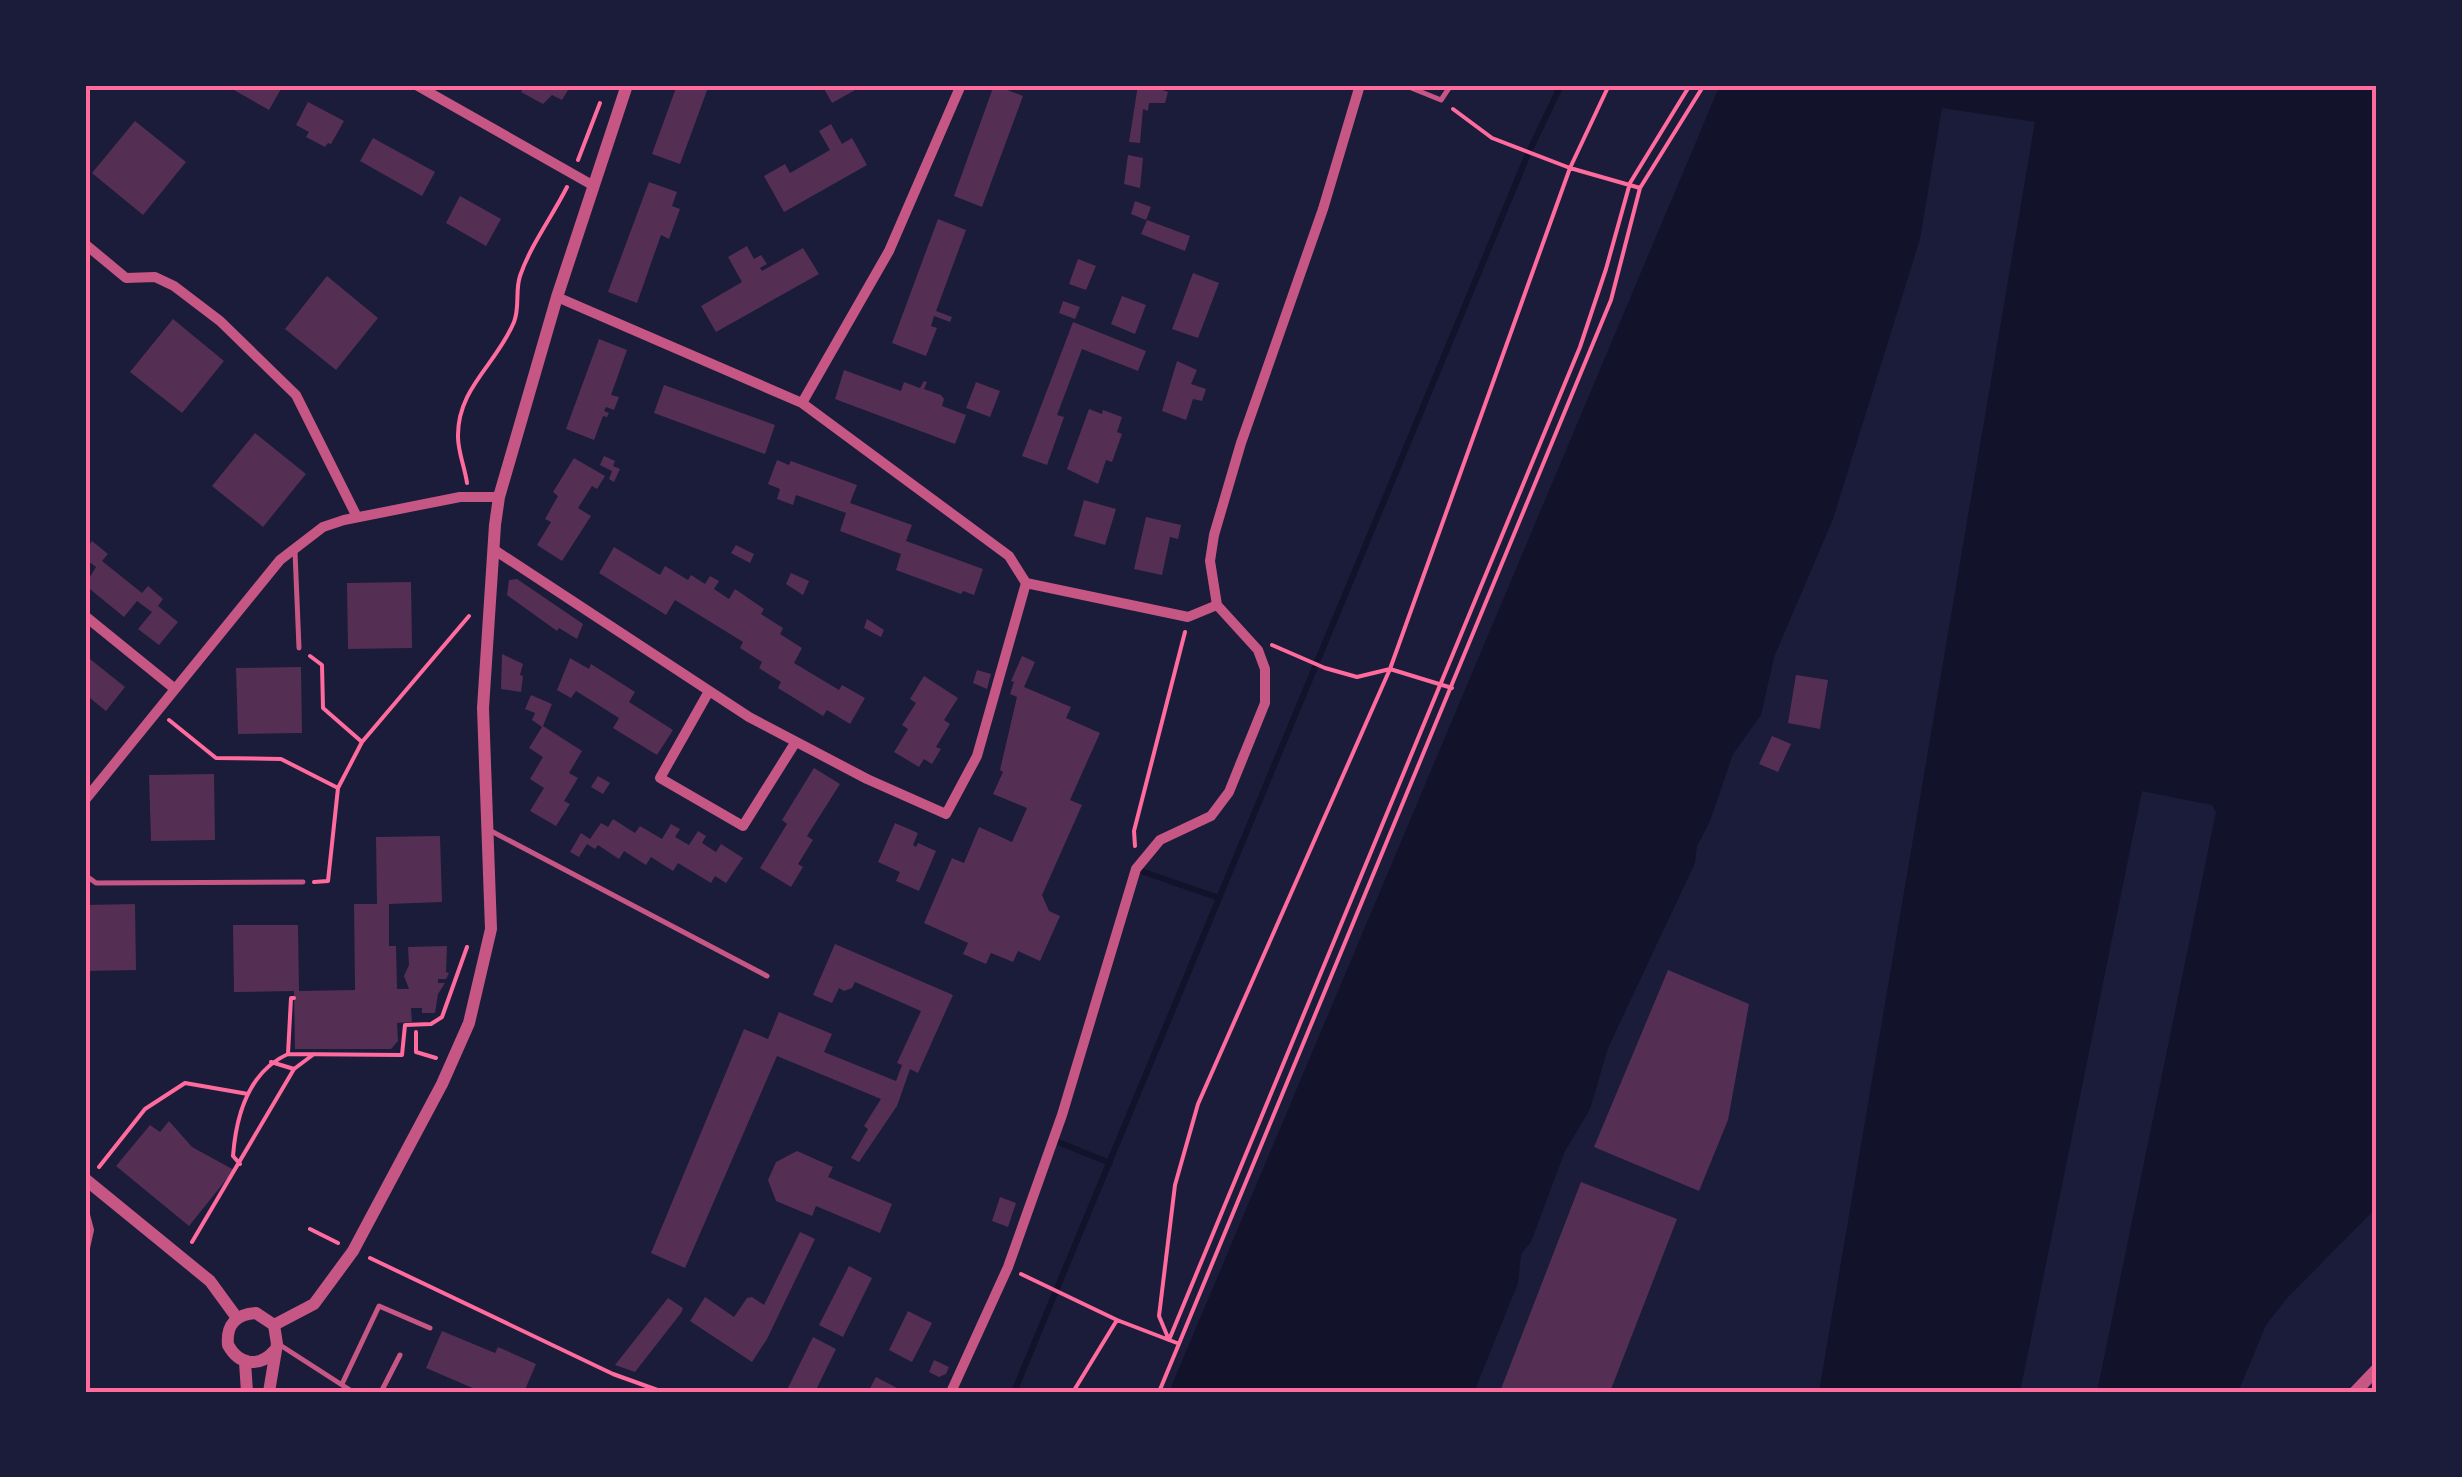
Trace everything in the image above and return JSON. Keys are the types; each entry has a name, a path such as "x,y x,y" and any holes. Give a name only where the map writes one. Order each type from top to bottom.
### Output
{"street":[{"path":"416,85 594,186"},
{"path":"274,1324 314,1304 353,1250 442,1084 469,1023 490,929 483,708 499,497 557,297 627,85"},
{"path":"802,403 888,251 961,85"},
{"path":"951,1392 1008,1267 1062,1115 1136,869 1160,840 1210,816 1229,792 1266,703 1265,669 1258,650 1217,605 1210,561 1214,534 1241,443 1323,209 1360,85"},
{"path":"85,244 126,278 155,277 174,286 220,321 296,396 357,517"},
{"path":"557,297 802,403 1009,556 1026,583 1188,618 1217,605"},
{"path":"85,800 280,560 323,527 357,517 469,498 499,497"},
{"path":"493,549 708,692 795,743 946,814 977,756 1026,583"},
{"path":"85,616 176,689"},
{"path":"708,692 660,778 743,826 795,743"},
{"path":"85,1179 210,1281 237,1318"},
{"path":"85,1215 89,1230 85,1248"},
{"path":"248,1392 245,1362 228,1345 229,1328 237,1318 256,1313 274,1324"},
{"path":"269,1392 274,1324"},
{"path":"245,1362 266,1359 275,1347"},
{"path":"2355,1392 2377,1369"}],"lane":[{"path":"1404,85 1442,100 1451,85"},
{"path":"295,549 299,648"},
{"path":"488,830 767,976"},
{"path":"85,875 96,883 303,882"},
{"path":"342,1384 380,1306 430,1328"},
{"path":"275,1347 353,1392"},
{"path":"382,1392 400,1355"}],"path":[{"path":"1168,1340 1159,1316 1175,1185 1198,1104 1390,669 1570,168 1609,85"},
{"path":"1168,1340 1580,347 1630,183 1690,85"},
{"path":"1159,1392 1611,300 1640,188 1704,85"},
{"path":"1442,100 1492,138 1558,164 1640,188"},
{"path":"469,498 458,440 462,403 504,342 516,317 518,281 572,174 601,101"},
{"path":"303,882 328,881 338,788 362,742 469,616"},
{"path":"1136,869 1134,830 1188,618"},
{"path":"299,648 322,665 323,708 362,742"},
{"path":"1302,658 1357,677 1390,669 1452,688"},
{"path":"157,711 216,758 280,759 338,788"},
{"path":"240,1164 233,1156 236,1122 248,1094 271,1062 288,1054 402,1055 405,1025 430,1024 442,1017 468,943"},
{"path":"288,1054 294,998"},
{"path":"416,1032 416,1052 444,1060"},
{"path":"191,1244 294,1069 314,1054"},
{"path":"271,1062 294,1069"},
{"path":"98,1168 146,1109 185,1084 248,1094"},
{"path":"310,1230 341,1245"},
{"path":"366,1256 613,1374 663,1392"},
{"path":"1008,1267 1117,1320 1178,1344"},
{"path":"1073,1392 1117,1320"}],"shaded area":[{"path":"1720,85 2377,85 2377,1207 2288,1297 2266,1325 2238,1392 2097,1392 2216,812 2212,805 2142,791 2020,1392 1819,1392 2035,122 1942,108 1920,239 1833,519 1774,657 1761,715 1733,754 1697,846 1695,863 1608,1048 1590,1109 1565,1151 1531,1242 1521,1254 1518,1283 1474,1392 1169,1392"}],"building":[{"path":"225,85 279,85 282,87 269,110"},
{"path":"525,85 571,85 562,100 552,95 543,104 521,92"},
{"path":"677,85 709,85 680,164 652,154"},
{"path":"822,85 864,85 832,103"},
{"path":"994,85 1023,96 982,207 954,196"},
{"path":"1138,85 1158,85 1157,88 1168,92 1165,103 1149,103 1148,111 1143,109 1140,143 1129,142"},
{"path":"308,102 344,121 331,144 325,147 306,137 309,132 296,125"},
{"path":"135,121 186,162 143,215 92,173"},
{"path":"831,124 842,144 852,138 867,165 784,212 764,176 785,164 790,173 830,150 819,131"},
{"path":"373,138 435,172 422,196 360,161"},
{"path":"1128,155 1143,158 1140,188 1124,184"},
{"path":"649,182 677,192 672,206 680,209 669,239 661,235 637,303 608,292"},
{"path":"460,196 501,219 486,246 446,223"},
{"path":"1135,201 1151,207 1146,220 1131,214"},
{"path":"938,219 966,230 936,311 952,317 950,322 934,316 931,326 937,328 926,356 892,343"},
{"path":"1147,220 1190,236 1185,251 1141,234"},
{"path":"747,246 754,259 761,255 767,264 760,268 762,271 803,248 819,274 716,332 701,306 742,282 728,257"},
{"path":"1078,259 1096,266 1086,290 1069,284"},
{"path":"1193,273 1219,283 1198,338 1172,329"},
{"path":"327,276 378,318 336,370 285,329"},
{"path":"1122,296 1146,305 1135,334 1111,324"},
{"path":"1063,301 1080,307 1075,319 1059,313"},
{"path":"173,319 224,361 182,413 130,372"},
{"path":"1073,322 1146,351 1138,371 1082,349 1057,415 1064,417 1047,465 1022,456"},
{"path":"599,339 627,350 611,395 619,397 614,410 606,407 604,411 609,413 603,416 594,440 566,429"},
{"path":"1177,361 1197,370 1191,384 1206,389 1202,401 1193,399 1186,420 1162,411"},
{"path":"844,370 901,391 904,382 920,388 927,382 924,389 941,395 942,406 966,415 955,444 835,399"},
{"path":"976,382 1000,391 990,417 966,408"},
{"path":"664,385 775,425 765,454 654,413"},
{"path":"1089,409 1122,417 1117,432 1122,434 1112,462 1106,460 1098,484 1067,469"},
{"path":"255,433 306,474 263,527 212,486"},
{"path":"604,456 615,461 613,466 620,469 614,482 609,479 612,471 600,465"},
{"path":"574,458 605,476 597,489 592,486 578,508 591,516 562,561 537,545 551,522 545,519 558,496 553,492"},
{"path":"777,460 789,465 791,461 857,485 850,503 912,525 906,541 983,569 974,595 963,591 961,594 896,570 901,554 840,531 846,513 796,495 793,505 777,499 780,489 768,484"},
{"path":"1084,500 1116,509 1105,545 1074,536"},
{"path":"1146,517 1181,525 1178,539 1170,537 1162,575 1134,569"},
{"path":"92,541 108,554 102,561 142,593 148,586 163,599 158,606 178,622 159,645 138,629 152,612 137,601 124,617 85,585 96,567 85,559 85,550"},
{"path":"736,545 754,554 750,563 731,553"},
{"path":"614,547 660,575 665,566 688,580 691,575 705,584 710,576 719,581 714,589 729,599 735,589 764,609 761,614 783,628 780,634 802,648 794,663 839,690 842,685 865,698 850,724 827,710 823,716 778,688 781,682 759,668 762,662 740,648 743,642 675,600 666,615 599,573"},
{"path":"791,573 809,581 803,595 786,584"},
{"path":"517,579 583,624 577,639 559,628 557,631 507,595 509,580"},
{"path":"411,582 412,648 348,649 347,583"},
{"path":"867,619 884,630 881,637 864,628"},
{"path":"502,654 523,664 521,692 501,689"},
{"path":"85,655 125,687 106,711 85,694"},
{"path":"1022,656 1035,662 1024,687 1071,707 1066,718 1100,733 1070,800 1082,805 1042,895 1049,911 1060,916 1040,961 1018,951 1013,962 991,953 986,964 963,954 968,943 924,923 952,858 964,863 979,827 1012,842 1027,808 993,794 1003,772 1000,770 1017,697 1010,694 1014,682 1011,681"},
{"path":"570,658 589,669 591,664 635,692 629,702 673,730 657,755 613,728 619,718 576,691 571,698 557,690"},
{"path":"301,667 302,733 238,734 236,668"},
{"path":"977,670 991,674 987,689 973,683"},
{"path":"1796,675 1828,680 1820,729 1788,723"},
{"path":"924,676 958,698 944,720 950,724 936,747 941,749 932,764 924,759 919,767 894,752 908,729 902,725 916,703 910,699"},
{"path":"531,695 552,704 543,726 582,751 569,773 578,778 564,801 570,804 556,826 530,811 544,788 530,779 543,757 529,748 542,727 532,720 535,713 525,709"},
{"path":"1772,736 1791,744 1778,772 1759,764"},
{"path":"814,768 840,784 807,836 813,840 798,864 803,867 791,887 760,868 787,824 782,820"},
{"path":"214,774 215,840 151,841 149,775"},
{"path":"598,776 610,783 603,794 591,787"},
{"path":"613,819 635,833 640,826 662,839 671,824 680,829 675,837 689,845 698,831 706,836 702,843 716,852 721,844 743,858 726,883 715,876 711,883 678,863 673,871 651,857 646,865 624,851 619,859 598,845 595,849 587,844 579,857 570,852 581,833 590,839 601,823 608,827"},
{"path":"895,823 918,833 913,845 918,843 936,851 919,891 896,881 900,872 878,862"},
{"path":"440,836 442,902 389,904 389,946 396,946 397,989 409,989 404,976 409,965 408,947 447,946 449,973 446,979 438,979 438,983 445,983 438,994 435,1013 411,1008 412,1022 397,1023 398,1041 391,1049 295,1049 294,991 234,992 233,925 298,925 299,991 355,990 354,904 377,904 376,837"},
{"path":"135,904 136,970 85,971 85,905"},
{"path":"835,944 953,995 918,1073 910,1069 897,1106 859,1162 851,1158 881,1099 777,1056 685,1268 651,1253 744,1029 768,1039 779,1012 832,1034 824,1052 896,1081 902,1065 897,1063 921,1011 855,982 844,991 839,988 832,1003 813,995"},
{"path":"1668,970 1749,1004 1728,1120 1699,1191 1594,1147"},
{"path":"169,1121 192,1147 234,1170 189,1226 116,1166 150,1125 160,1132"},
{"path":"797,1151 833,1167 828,1177 892,1204 880,1233 816,1206 812,1216 776,1201 768,1180 776,1162"},
{"path":"1581,1182 1677,1219 1610,1392 1501,1389"},
{"path":"1000,1197 1016,1203 1008,1227 992,1221"},
{"path":"800,1232 815,1239 752,1362 690,1321 705,1297 734,1317 747,1298 764,1305"},
{"path":"849,1266 872,1278 843,1337 819,1325"},
{"path":"668,1298 683,1308 681,1313 635,1372 615,1365"},
{"path":"908,1311 932,1323 912,1362 889,1350"},
{"path":"442,1331 495,1353 498,1347 536,1364 524,1392 482,1392 426,1368"},
{"path":"813,1337 836,1349 815,1392 786,1392"},
{"path":"934,1360 949,1367 946,1374 939,1377 929,1372"},
{"path":"876,1377 899,1389 868,1392"}],"waterway":[{"path":"1014,1392 1528,154 1561,85"},
{"path":"1141,871 1219,898"},
{"path":"1058,1142 1110,1163"}]}
